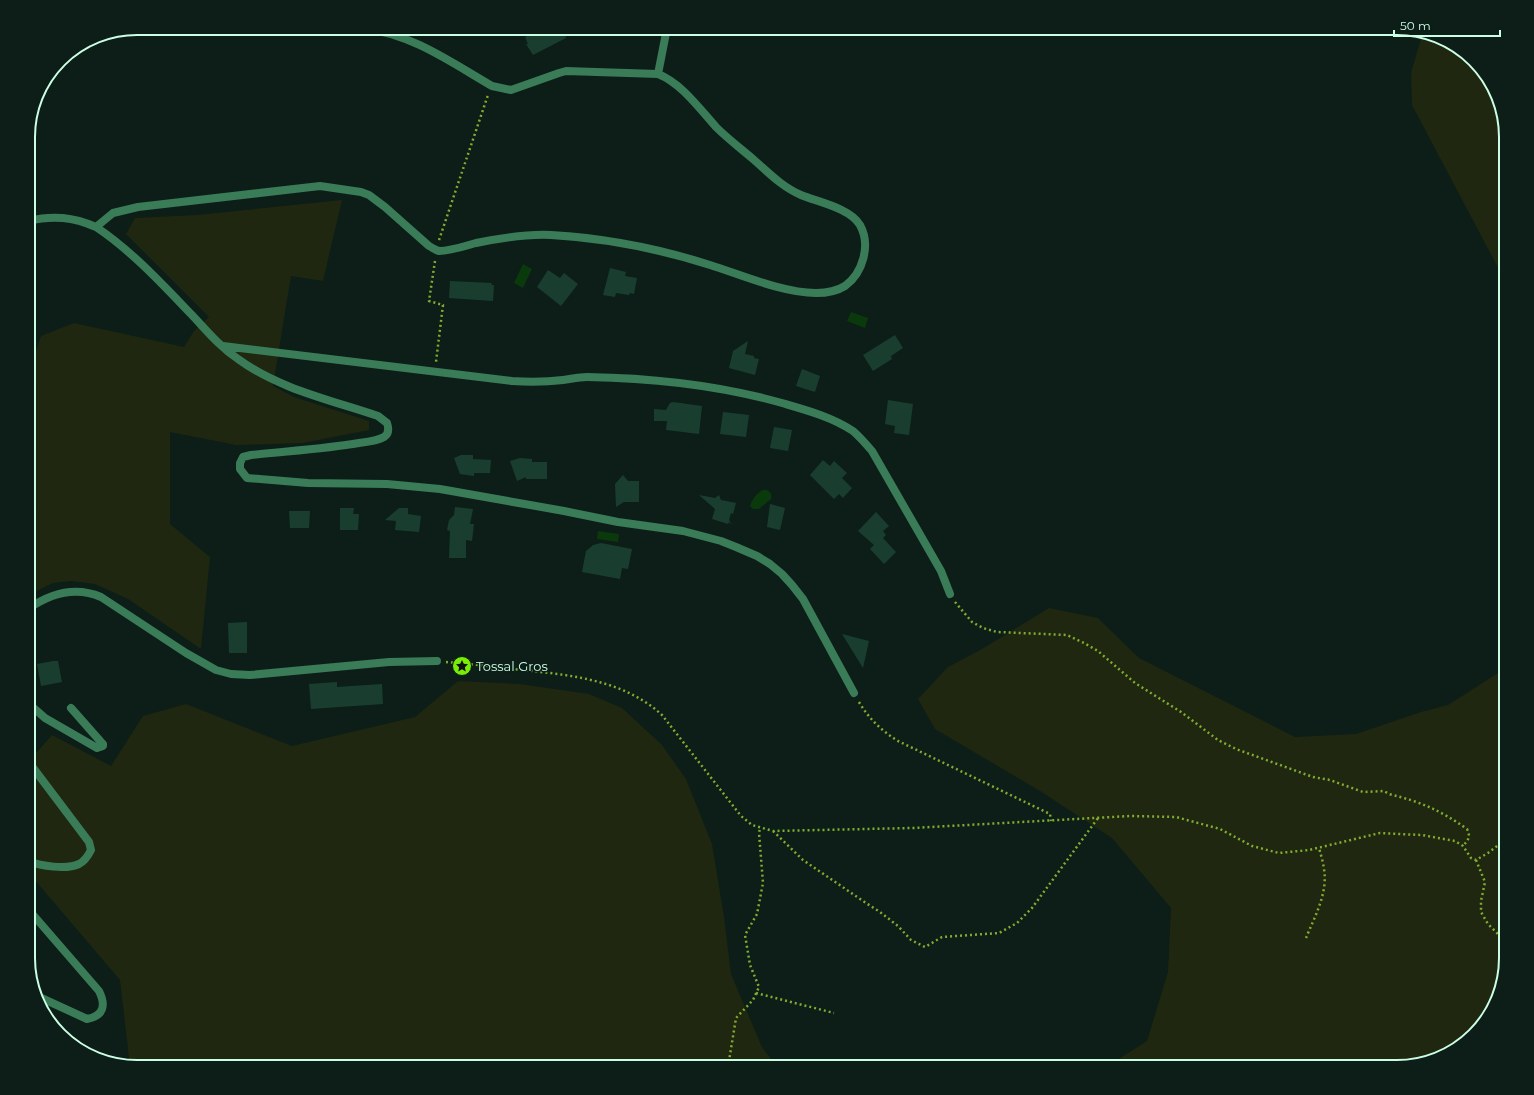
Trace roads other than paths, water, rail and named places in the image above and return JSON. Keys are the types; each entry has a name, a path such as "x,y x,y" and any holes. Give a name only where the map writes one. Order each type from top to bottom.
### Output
{"street":[{"path":"96,227 113,213 138,207 320,186 361,192 368,195 386,207 429,246 436,250 446,250 488,241 534,235 552,235 605,242 666,253 794,291 821,293 837,290 845,286 858,271 864,254 865,245 864,236 858,222 851,216 838,209 800,195 787,188 719,131 673,81 658,74 566,71 511,90 492,86 426,48 394,35"},
{"path":"658,74 666,35"},
{"path":"35,220 61,217 84,222 96,227 118,243 152,274 207,333 238,360 291,388 378,416 385,421 388,427 387,434 384,437 371,441 348,445 251,455 243,458 240,463 240,469 247,478 308,483 387,484 440,489 618,522 683,532 721,541 747,551 770,564 792,585 803,599 854,693"},
{"path":"222,346 520,382 585,377 653,380 694,384 755,396 806,410 826,417 852,431 862,439 872,451 941,571 950,594"},
{"path":"35,605 48,598 63,593 80,591 92,593 101,597 186,653 216,670 231,674 250,675 389,662 437,661"},
{"path":"35,709 45,718 97,748 103,746 72,708"},
{"path":"35,770 89,842 92,850 87,858 80,864 72,866 59,867 35,863"},
{"path":"35,917 99,991 104,1003 102,1010 98,1015 87,1019 44,999"}],"place":[{"name":"Tossal Gros","path":"462,666"}]}
